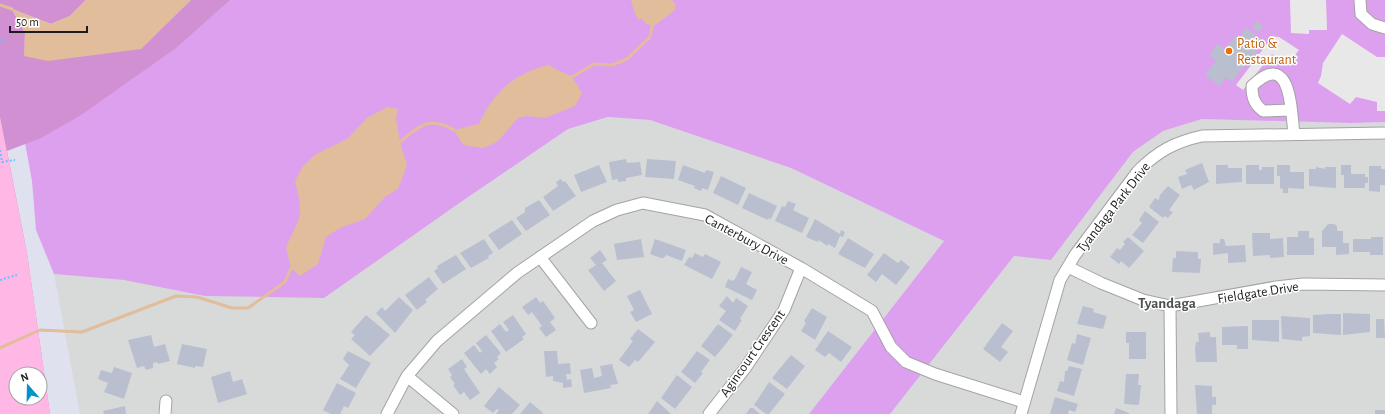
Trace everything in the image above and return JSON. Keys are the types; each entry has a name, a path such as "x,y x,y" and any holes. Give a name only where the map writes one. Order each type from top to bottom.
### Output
{"street":[{"path":"1360,0 1361,14 1372,24 1385,28"},
{"path":"1292,110 1294,134"},
{"name":"Tyandaga Park Drive","path":"1021,414 1060,280 1138,170 1150,159 1164,149 1180,141 1202,136 1385,133"},
{"name":"Canterbury Drive","path":"386,414 406,376 437,341 517,273 593,221 617,210 643,203 705,215 801,268 872,311 891,347 906,362 935,374 1024,402"},
{"path":"540,257 591,323"},
{"name":"Fieldgate Drive","path":"1068,267 1100,283 1143,300 1170,306 1276,287 1303,284 1385,285"},
{"name":"Agincourt Crescent","path":"709,414 746,368 780,316 801,268"},
{"path":"1170,306 1171,414"},
{"path":"406,376 453,414"},
{"path":"166,401 166,414"}],"path":[{"path":"0,42 5,39"},
{"path":"0,150 2,162 15,160"},
{"path":"0,280 17,275"}],"shaded area":[{"path":"0,0 86,0 70,16 51,24 12,9 25,33 24,56 141,49 191,0 230,0 176,48 81,115 41,138 7,151 27,253 43,366 8,366 8,406 48,406 48,400 50,414 0,414"},
{"path":"86,0 191,0 141,49 48,61 24,56 25,33 12,9 51,24 70,16"},
{"path":"105,0 1385,0 1385,122 1351,123 1202,119 1163,131 1133,152 1051,260 1014,256 890,414 809,414 944,241 791,168 650,120 608,117 568,129 324,298 205,296 124,280 54,274 36,230 32,181 8,50 90,12"},
{"path":"631,0 672,0 675,4 675,10 654,26 646,24 642,19 639,20 635,14"},
{"path":"1290,0 1326,0 1327,30 1309,30 1309,34 1291,33"},
{"path":"1342,34 1377,57 1385,57 1385,111 1377,111 1377,102 1356,97 1350,104 1318,83 1321,76 1323,63"},
{"path":"1270,36 1279,37 1299,50 1288,64 1272,54 1243,90 1236,85 1270,40"},
{"path":"548,65 572,77 582,93 575,106 545,118 527,116 518,118 497,142 483,148 463,145 454,130 479,124 491,103 506,86 525,74"},
{"path":"387,107 398,109 396,118 400,142 407,165 398,189 385,197 365,219 340,228 326,237 318,264 300,276 291,268 286,247 300,216 300,202 295,181 303,166 316,154 347,139 367,118"},
{"path":"0,117 27,253 43,366 8,366 8,406 48,406 48,400 50,414 0,414"},
{"path":"608,117 650,120 791,168 944,241 809,414 80,414 54,274 124,280 458,204 568,129"},
{"path":"1202,119 1351,123 1385,122 1385,414 890,414 1014,256 1051,260 1133,152 1163,131"}],"building":[{"path":"1256,21 1263,26 1259,32 1252,27"},
{"path":"1246,28 1261,39 1253,49 1258,52 1251,62 1248,60 1232,82 1226,77 1220,86 1205,75 1216,61 1209,55 1218,44 1225,49 1236,35 1239,38"},
{"path":"626,159 627,163 640,162 642,175 626,178 626,181 618,182 618,179 612,180 609,162"},
{"path":"647,159 676,161 674,179 645,177"},
{"path":"1202,163 1209,182 1194,190 1191,185 1182,189 1178,177 1187,174 1185,170"},
{"path":"599,165 607,182 581,192 574,175"},
{"path":"683,165 705,173 706,170 714,172 708,190 702,188 701,191 694,188 695,186 678,180"},
{"path":"1216,165 1228,165 1228,168 1242,168 1242,182 1216,184"},
{"path":"1246,165 1259,165 1259,170 1262,170 1262,167 1274,167 1274,184 1246,184"},
{"path":"1277,165 1290,165 1290,172 1304,172 1304,189 1288,188 1288,193 1283,193 1283,189 1280,188 1280,176 1277,176"},
{"path":"1341,165 1351,165 1351,174 1365,174 1365,177 1368,177 1368,183 1365,183 1365,188 1344,188 1344,175 1341,175"},
{"path":"1369,166 1381,166 1381,169 1385,169 1385,185 1380,185 1380,192 1369,191"},
{"path":"1316,167 1325,169 1325,167 1336,167 1336,188 1309,186 1309,169 1316,169"},
{"path":"721,176 746,188 738,205 713,193"},
{"path":"561,179 563,182 565,181 576,196 553,211 543,197 558,186 556,182"},
{"path":"1168,186 1180,195 1169,210 1173,212 1168,218 1165,216 1163,218 1149,207 1155,198 1158,200 1160,197 1159,196"},
{"path":"749,193 777,206 771,219 769,218 768,220 742,208"},
{"path":"539,200 550,215 526,231 516,218 525,212 525,208"},
{"path":"788,201 796,204 793,210 809,218 802,233 775,221 782,206 785,207"},
{"path":"1145,211 1159,222 1143,243 1132,235 1142,223 1139,220"},
{"path":"815,219 840,234 841,230 845,232 843,237 840,236 835,248 828,244 827,246 819,240 818,242 806,237"},
{"path":"512,220 522,234 499,250 488,235"},
{"path":"1328,224 1334,224 1337,226 1337,231 1343,231 1343,243 1349,243 1349,254 1336,255 1336,247 1322,247 1322,231"},
{"path":"1298,231 1309,231 1309,238 1314,238 1314,255 1287,255 1287,237 1298,237"},
{"path":"1252,233 1270,233 1270,239 1283,238 1284,257 1270,258 1270,255 1253,256"},
{"path":"1128,237 1144,251 1129,268 1121,261 1119,264 1110,257 1117,248 1120,250 1125,244 1123,242"},
{"path":"1371,237 1383,237 1383,255 1370,255 1370,252 1353,252 1353,239 1371,239"},
{"path":"848,238 874,254 865,268 838,254"},
{"path":"484,239 493,253 488,256 489,258 471,268 460,253"},
{"path":"641,239 644,257 617,260 614,244"},
{"path":"655,239 686,250 682,261 666,255 664,258 661,258 650,254"},
{"path":"1220,239 1224,239 1226,246 1245,245 1246,262 1228,263 1228,253 1213,255 1213,243 1220,243"},
{"path":"600,250 607,260 602,263 616,281 604,291 588,270 596,265 590,258"},
{"path":"1176,251 1198,252 1198,259 1201,259 1200,273 1172,272 1173,258 1176,258"},
{"path":"695,253 703,257 705,254 721,262 712,279 684,265 689,257 692,258"},
{"path":"884,253 898,263 901,260 910,267 896,285 882,274 876,282 867,275"},
{"path":"456,255 466,269 443,284 434,271 438,268 437,266"},
{"path":"741,267 752,272 746,284 757,290 752,300 725,287 728,279 733,281 735,279"},
{"path":"429,277 438,289 425,300 427,302 417,310 405,295"},
{"path":"640,290 652,314 636,322 630,312 634,310 627,296"},
{"path":"727,296 733,303 736,298 748,306 735,331 719,320 726,311 719,306"},
{"path":"399,297 413,310 395,333 376,313 382,307 385,311"},
{"path":"536,297 540,303 543,301 555,318 550,322 556,330 546,337 539,328 542,326 532,312 528,315 522,307"},
{"path":"1083,306 1094,309 1093,312 1107,316 1103,329 1077,324"},
{"path":"812,308 827,317 815,340 801,331 806,323 804,321"},
{"path":"1343,313 1370,314 1370,332 1343,335"},
{"path":"1341,314 1341,335 1313,333 1313,315"},
{"path":"366,315 390,335 370,356 351,339 355,335 351,332"},
{"path":"513,315 526,334 522,337 524,339 506,352 491,331 500,324 506,332 509,330 503,322"},
{"path":"1281,316 1310,318 1310,336 1302,337 1302,341 1282,339"},
{"path":"1376,319 1384,319 1385,338 1376,338"},
{"path":"1252,320 1279,320 1279,342 1252,340"},
{"path":"1002,323 1013,331 1001,347 1008,352 1000,362 983,349"},
{"path":"718,324 733,335 715,357 701,346"},
{"path":"1248,326 1248,349 1237,349 1237,345 1222,345 1222,327"},
{"path":"638,329 655,342 638,362 635,360 629,367 619,360 633,341 630,339"},
{"path":"828,331 852,347 841,362 829,353 825,357 815,350"},
{"path":"1126,332 1146,332 1146,359 1129,359 1129,343 1126,343"},
{"path":"1210,332 1210,337 1216,337 1217,362 1196,362 1195,348 1196,342 1199,342 1198,333"},
{"path":"1077,334 1091,338 1083,365 1067,360 1072,343 1075,344"},
{"path":"151,335 154,347 165,344 170,361 158,364 157,362 153,363 153,368 146,370 144,366 137,368 128,340"},
{"path":"486,335 501,353 497,357 499,359 494,363 497,367 490,374 486,369 481,374 464,353 474,345 480,353 482,351 476,343"},
{"path":"182,344 207,349 203,367 195,366 195,368 177,364"},
{"path":"348,351 371,363 356,388 340,379 349,365 343,359"},
{"path":"544,351 557,351 558,364 570,363 571,374 566,374 567,380 571,379 572,387 563,388 563,383 553,381 553,376 546,377"},
{"path":"697,351 710,360 701,372 703,373 695,383 681,372"},
{"path":"791,355 805,366 787,389 772,378"},
{"path":"462,359 467,367 464,369 480,393 470,400 464,392 460,395 453,385 455,384 450,377 452,375 448,369"},
{"path":"612,364 618,384 610,385 611,388 584,393 580,370 592,368 594,378 602,376 600,366"},
{"path":"1069,366 1082,369 1074,396 1057,391 1060,381 1064,382 1065,371 1067,371"},
{"path":"114,367 132,373 124,399 104,392 108,383 98,379 101,370 112,373"},
{"path":"230,371 233,382 242,379 247,394 218,403 211,377"},
{"path":"1126,374 1139,374 1138,385 1141,385 1139,405 1124,404"},
{"path":"677,375 692,387 675,409 661,398"},
{"path":"769,382 785,394 769,414 766,414 754,405"},
{"path":"337,383 356,393 348,408 344,406 340,414 331,414 323,410"},
{"path":"1195,385 1212,386 1212,397 1216,397 1216,405 1212,405 1212,414 1197,414"},
{"path":"499,387 520,405 512,414 496,414 499,410 497,409 493,413 484,406"},
{"path":"1055,397 1078,404 1075,412 1069,410 1068,414 1050,414"},
{"path":"657,401 671,414 648,414"},
{"path":"530,402 543,413 520,414"},
{"path":"125,406 126,414 104,414 103,411"},
{"path":"750,408 753,408 760,414 746,414"},
{"path":"1116,408 1129,413 1129,414 1114,414"},
{"path":"1375,410 1385,410 1385,414 1375,414"}],"waterway":[{"path":"0,5 12,9"},
{"path":"572,77 594,64 612,65 627,59 650,37 653,22"},
{"path":"400,142 413,131 425,124 437,123 454,130"},
{"path":"0,348 40,330 82,332 176,296 197,297 232,308 248,308 285,282 291,268"}],"place":[{"name":"Patio & Restaurant","path":"1229,51"}],"district":[{"name":"Tyandaga","path":"1167,303"}]}
